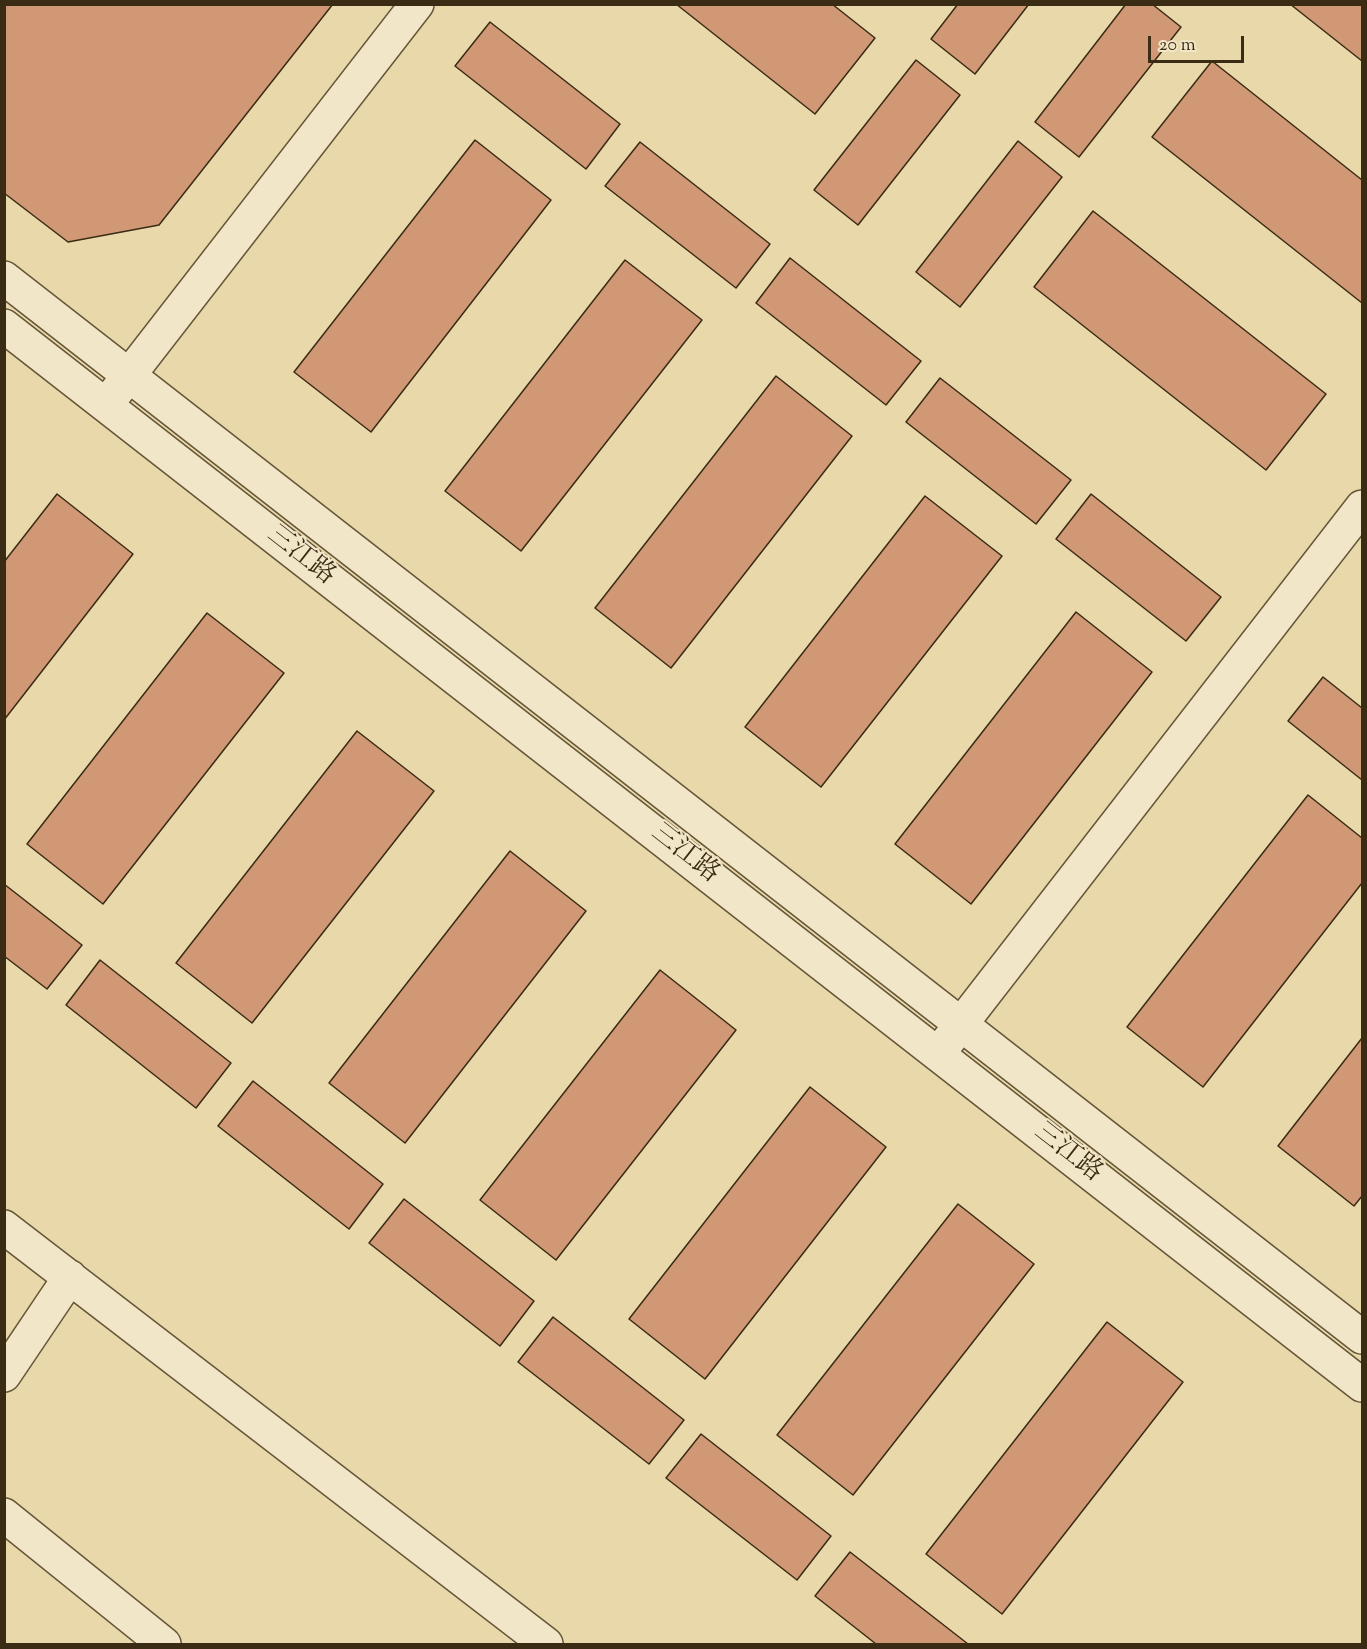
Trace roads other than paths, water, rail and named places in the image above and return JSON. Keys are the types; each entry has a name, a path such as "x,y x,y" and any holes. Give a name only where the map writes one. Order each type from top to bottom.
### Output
{"street":[{"path":"106,406 417,4"},
{"name":"三江路","path":"4,278 1362,1337"},
{"name":"三江路","path":"4,326 1362,1385"},
{"path":"938,1054 1362,507"},
{"path":"4,1227 546,1644"},
{"path":"4,1375 70,1277"},
{"path":"4,1515 164,1644"}]}
